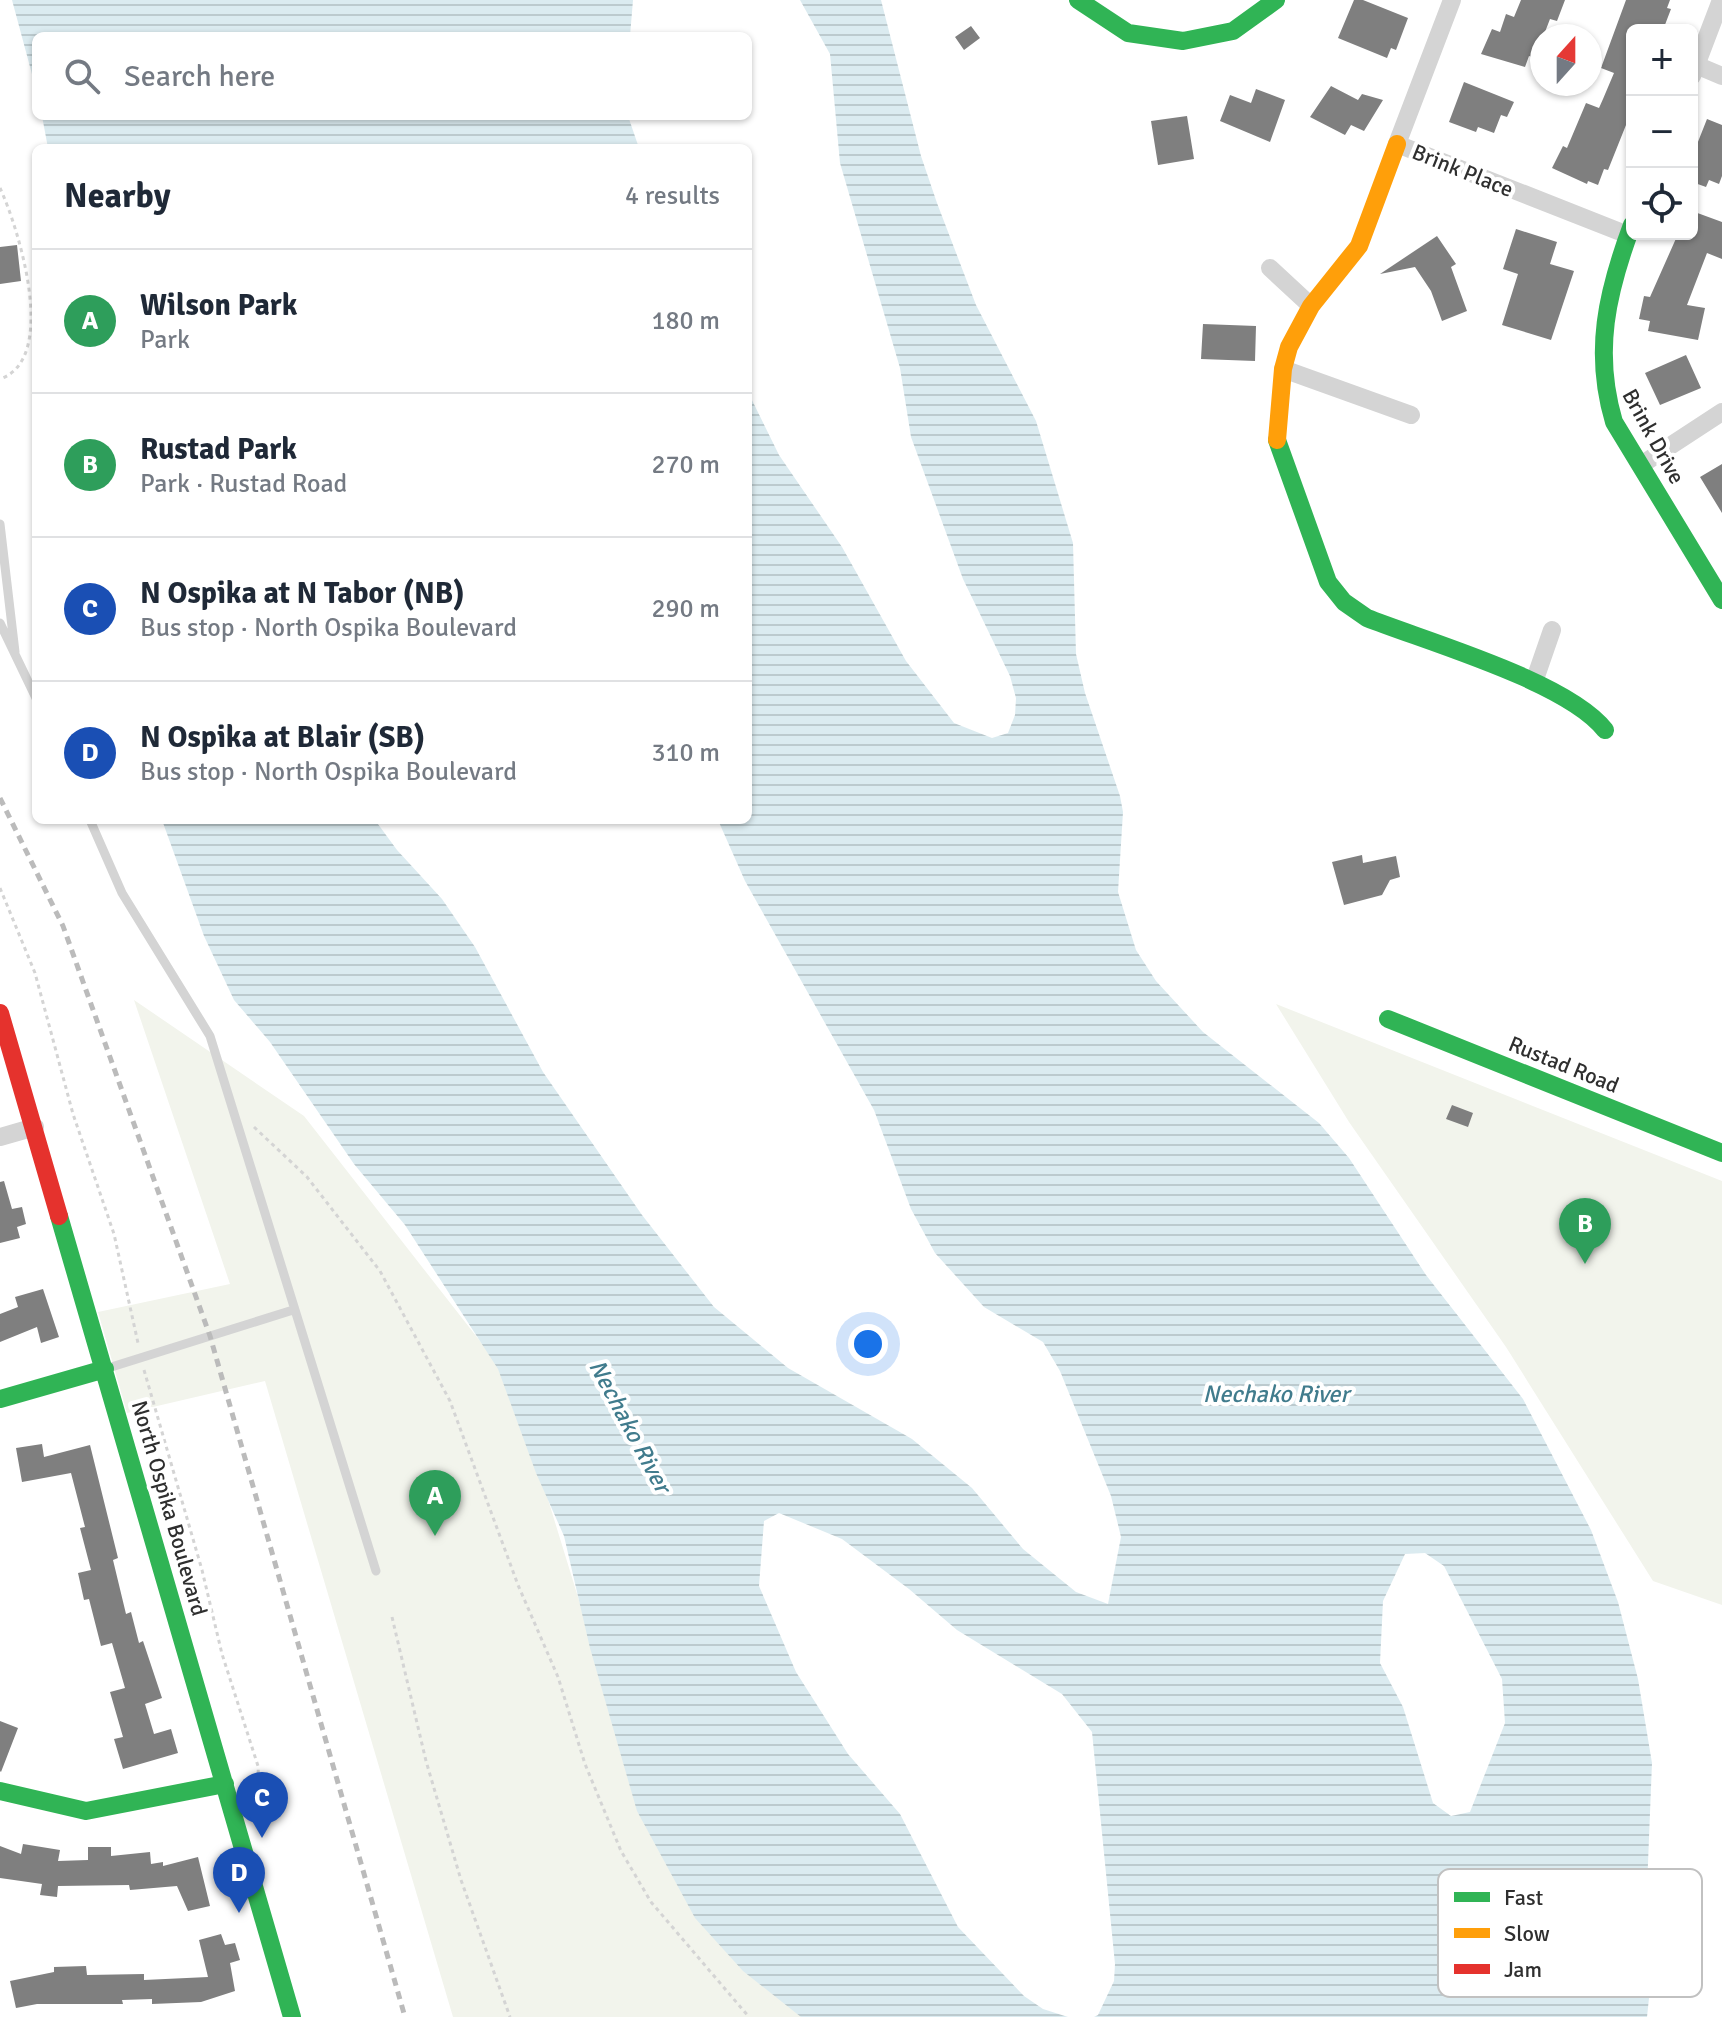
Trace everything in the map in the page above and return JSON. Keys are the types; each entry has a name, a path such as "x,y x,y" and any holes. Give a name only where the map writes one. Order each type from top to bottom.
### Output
{"street":[{"path":"1078,0 1128,33 1183,41 1233,31 1276,0"},
{"name":"Brink Place","path":"1452,0 1397,144 1626,229"},
{"path":"1698,60 1721,0"},
{"path":"1698,71 1722,76"},
{"path":"1397,144 1359,246 1311,306 1283,369 1277,439 1328,582 1344,602 1367,618 1576,700 1605,730"},
{"name":"Brink Drive","path":"1627,240 1606,310 1599,351 1602,390 1614,422 1722,600"},
{"path":"1270,268 1311,306"},
{"path":"1283,369 1411,415"},
{"path":"1641,465 1722,412"},
{"path":"1534,682 1552,630"},
{"name":"North Ospika Boulevard","path":"0,1013 292,2017"},
{"name":"Rustad Road","path":"1388,1019 1722,1153"},
{"path":"0,1137 35,1127"},
{"path":"0,1399 105,1369"},
{"path":"0,1791 86,1811 225,1784"}],"lane":[{"path":"0,524 15,652"},
{"path":"0,623 32,689"},
{"path":"92,824 122,893 210,1036 376,1571"},
{"path":"105,1369 293,1310"}],"path":[{"path":"0,188 15,219 22,248 30,326 30,347 23,365 0,379"},
{"path":"0,888 35,973 73,1114 114,1234 141,1358 202,1570 222,1654 258,1766 262,1801 261,1833 246,1858"},
{"path":"253,1126 307,1177 380,1271 450,1401 518,1585 558,1677 585,1764 621,1851 651,1902 749,2017"},
{"path":"392,1617 447,1836 510,2017"}],"shaded area":[{"path":"134,1000 304,1116 505,1373 515,1392 597,1659 823,2017 453,2017 265,1381 127,1413 98,1312 230,1284"},
{"path":"1276,1004 1722,1181 1722,1605 1653,1581 1506,1347 1349,1122"}],"water":[{"path":"12,0 633,0 630,32 32,32 32,74"},
{"name":"Nechako River","path":"800,0 881,0 921,156 937,203 976,305 1036,421 1073,543 1076,654 1085,693 1120,796 1123,812 1118,892 1136,950 1156,981 1203,1032 1319,1123 1349,1158 1426,1275 1523,1399 1591,1530 1618,1602 1638,1679 1652,1763 1648,1869 1438,1869 1438,1997 1649,1997 1647,2017 1094,2017 1098,2015 1114,1981 1115,1964 1092,1732 1062,1694 957,1630 842,1539 779,1513 764,1521 759,1586 796,1672 848,1754 900,1814 958,1927 1024,1996 1043,2009 1068,2017 801,2017 743,1971 695,1918 637,1811 590,1648 564,1536 536,1473 498,1369 405,1225 354,1164 270,1042 234,1000 204,936 163,824 378,824 442,899 475,947 543,1072 642,1215 714,1307 788,1368 912,1439 972,1488 1023,1549 1076,1592 1108,1604 1121,1537 1111,1496 1060,1371 1043,1342 984,1307 935,1253 911,1209 874,1110 745,881 720,824 752,824 752,400 779,455 842,547 906,661 954,723 992,738 1008,733 1015,715 1016,698 1010,676 963,579 911,437 900,368 840,163 830,54","holes":["1425,1553 1444,1566 1502,1679 1505,1723 1470,1812 1451,1816 1433,1803 1403,1707 1380,1663 1383,1601 1405,1554"]},
{"path":"43,120 629,120 638,144 47,144"}],"building":[{"path":"1354,0 1363,0 1408,18 1396,50 1391,48 1387,58 1338,38"},
{"path":"1521,0 1565,0 1557,21 1550,19 1548,24 1530,24 1530,56 1525,67 1481,54 1492,29 1500,32 1506,14 1514,17"},
{"path":"1626,0 1670,0 1667,8 1671,9 1665,24 1626,24 1626,125 1608,170 1604,169 1598,185 1588,181 1587,184 1552,168 1563,146 1567,148 1586,103 1599,108 1614,73 1602,68"},
{"path":"971,26 980,38 964,50 955,37"},
{"path":"1464,82 1514,102 1507,117 1501,115 1494,133 1478,127 1476,132 1449,122"},
{"path":"1331,86 1358,100 1362,94 1383,100 1364,131 1351,125 1345,135 1310,117"},
{"path":"1256,89 1285,100 1270,142 1220,121 1230,95 1251,103"},
{"path":"1187,116 1194,159 1158,165 1151,121"},
{"path":"1707,119 1722,125 1722,176 1719,184 1709,180 1706,187 1698,184 1698,142"},
{"path":"1698,213 1722,222 1722,259 1707,253 1687,305 1705,308 1698,340 1648,331 1650,321 1639,319 1644,296 1650,297 1675,240 1698,240"},
{"path":"1516,229 1557,242 1550,264 1574,271 1551,340 1502,325 1518,274 1503,269"},
{"path":"1437,236 1456,264 1451,267 1467,311 1442,321 1431,291 1415,267 1380,274"},
{"path":"17,245 21,281 0,284 0,247"},
{"path":"1203,324 1256,326 1255,361 1201,359"},
{"path":"1686,355 1701,388 1660,405 1645,373"},
{"path":"1722,464 1722,513 1700,477"},
{"path":"1362,855 1363,863 1396,856 1400,877 1390,880 1382,895 1344,905 1332,862"},
{"path":"1452,1105 1473,1113 1468,1127 1446,1119"},
{"path":"4,1181 12,1209 22,1207 26,1224 17,1227 20,1238 0,1243 0,1182"},
{"path":"43,1289 59,1337 41,1343 37,1327 0,1342 0,1314 18,1307 15,1297"},
{"path":"42,1444 44,1457 90,1445 118,1558 113,1560 126,1614 131,1612 139,1643 143,1641 162,1698 145,1704 154,1734 171,1729 178,1753 123,1769 114,1739 123,1737 110,1692 125,1688 112,1643 101,1646 89,1599 84,1600 78,1573 91,1570 80,1528 85,1527 71,1473 22,1482 16,1448"},
{"path":"0,1721 18,1728 1,1772 0,1771"},
{"path":"23,1844 60,1850 58,1861 88,1860 88,1847 111,1847 111,1856 150,1852 151,1864 163,1862 163,1866 198,1857 210,1906 188,1911 177,1886 130,1890 129,1885 58,1886 57,1897 40,1895 42,1884 0,1878 0,1846 21,1854"},
{"path":"221,1934 225,1945 235,1943 240,1960 230,1963 235,1991 201,2002 152,2004 152,1999 122,2000 123,2004 37,2004 16,2008 10,1981 54,1972 54,1967 86,1966 87,1975 144,1974 144,1980 208,1977 199,1940"}],"railway":[{"path":"0,798 63,926 210,1336 405,2017"}],"traffic: fast":[{"path":"1078,0 1128,33 1183,41 1233,31 1276,0"},
{"path":"1627,240 1610,298 1604,347 1604,371 1614,422 1722,600"},
{"path":"1277,440 1328,582 1344,602 1367,618 1530,680 1587,712 1605,730"},
{"path":"1388,1019 1722,1153"},
{"path":"59,1216 292,2017"},
{"path":"0,1399 105,1369"},
{"path":"0,1791 86,1811 225,1784"}],"traffic: slow":[{"path":"1277,440 1283,369 1289,347 1311,306 1359,246 1397,144"}],"traffic: jam":[{"path":"0,1013 59,1216"}],"place":[{"name":"Rustad Park","path":"1585,1264"},
{"name":"Wilson Park","path":"435,1536"},
{"name":"N Ospika at N Tabor (NB)","path":"262,1838"},
{"name":"N Ospika at Blair (SB)","path":"239,1913"}]}
